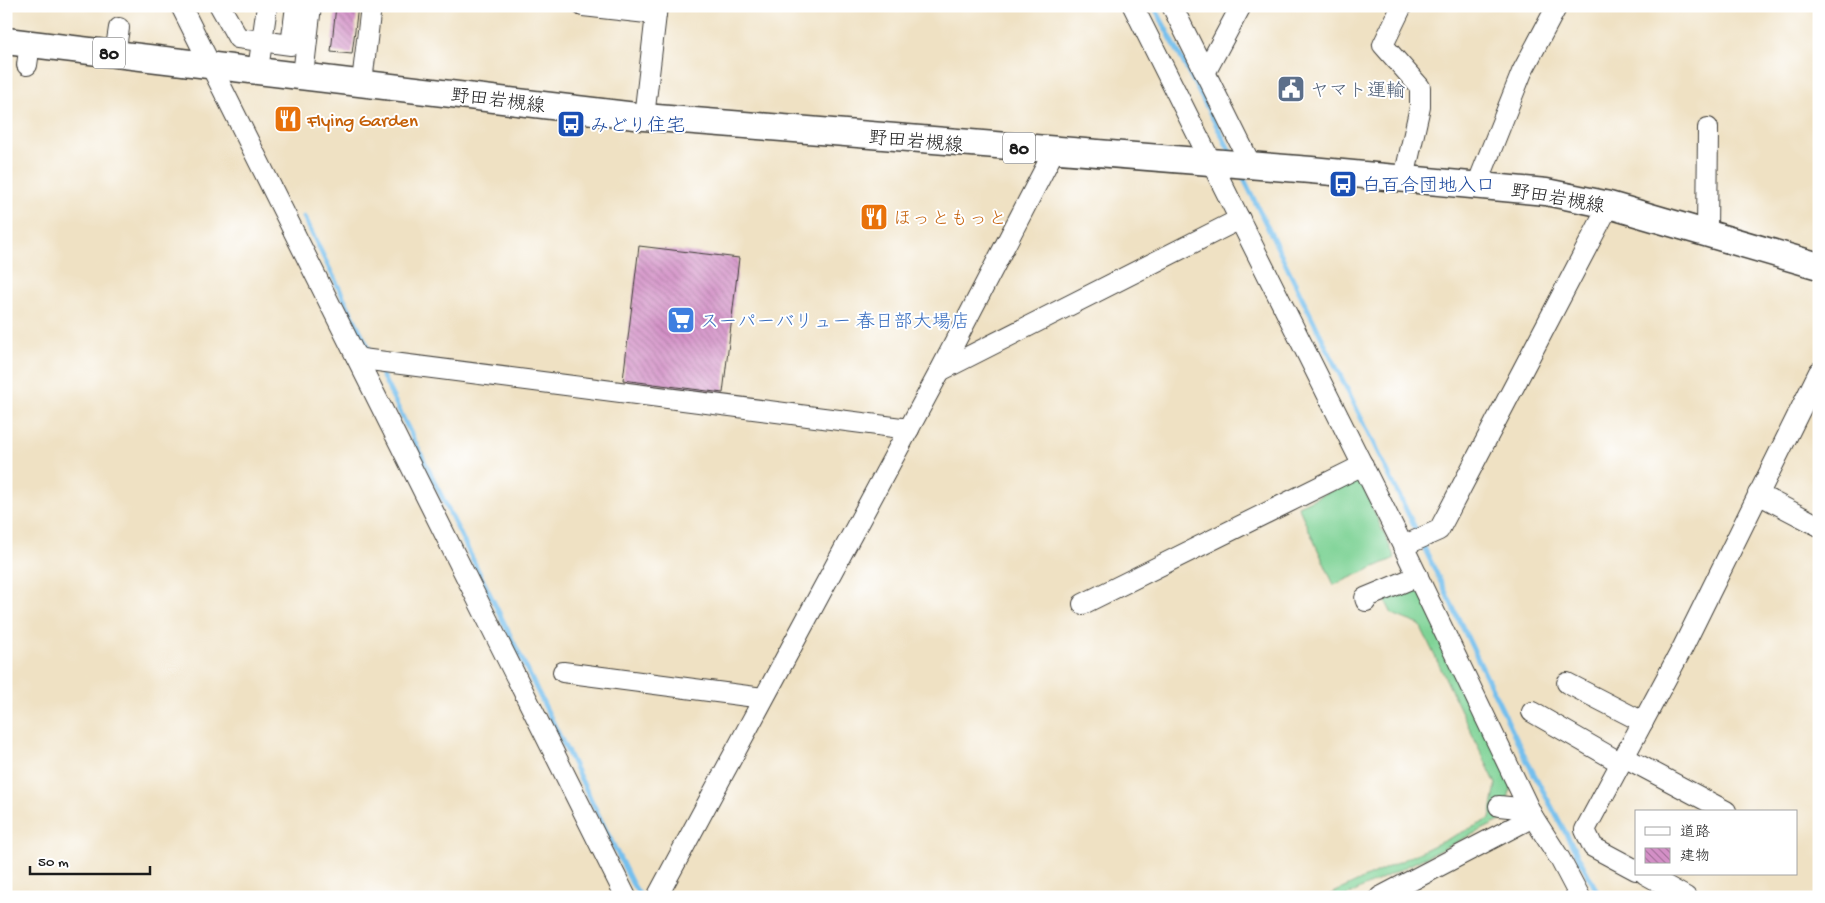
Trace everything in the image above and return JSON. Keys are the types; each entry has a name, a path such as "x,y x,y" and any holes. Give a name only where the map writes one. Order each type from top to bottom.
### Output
{"main road":[{"name":"野田岩槻線","path":"21,50 115,54 211,64 644,117 1054,151 1251,165 1546,192 1609,205 1819,266"}],"street":[{"path":"181,6 359,357 626,897"},
{"path":"220,6 238,38 291,45 309,12"},
{"path":"258,70 267,6"},
{"path":"362,82 371,6"},
{"path":"583,6 656,10 644,117"},
{"path":"1133,6 1404,546 1531,813 1560,859 1580,897"},
{"path":"1172,6 1251,165"},
{"path":"1205,74 1241,6"},
{"path":"1402,6 1383,45 1420,87 1420,107 1404,178"},
{"path":"1477,185 1522,72 1557,6"},
{"path":"303,75 309,12"},
{"path":"115,54 119,28"},
{"path":"1708,128 1708,233"},
{"path":"657,897 940,371 1054,151"},
{"path":"1404,546 1439,530 1609,205"},
{"path":"940,371 1240,219"},
{"path":"359,357 908,429"},
{"path":"1635,869 1593,846 1585,830 1683,647 1819,372"},
{"path":"1083,604 1363,465"},
{"path":"1758,494 1819,526"},
{"path":"1366,601 1365,598 1418,576"},
{"path":"563,672 763,698"},
{"path":"1567,683 1643,722"},
{"path":"1532,712 1622,760 1724,810"},
{"path":"1499,806 1531,813"},
{"path":"1380,897 1531,813"},
{"path":"1648,876 1686,897"}],"green space":[{"path":"1359,478 1395,558 1334,585 1298,506"},
{"path":"1415,581 1512,784 1502,820 1344,897 1325,897 1490,819 1496,784 1420,625 1392,614 1383,596"}],"building":[{"path":"336,6 358,6 352,54 331,52"},
{"name":"スーパーバリュー 春日部大場店","path":"639,246 739,258 723,393 623,380"}],"waterway":[{"path":"1154,6 1233,157"},
{"path":"1241,173 1418,534"},
{"path":"304,217 372,355"},
{"path":"378,367 632,883 641,897"},
{"path":"1421,541 1527,761 1600,897"}],"place":[{"name":"ヤマト運輸","path":"1291,89"},
{"name":"Flying Garden","path":"288,119"},
{"name":"みどり住宅","path":"571,124"},
{"name":"白百合団地入口","path":"1343,184"},
{"name":"ほっともっと","path":"874,217"},
{"name":"スーパーバリュー 春日部大場店","path":"681,320"}]}
